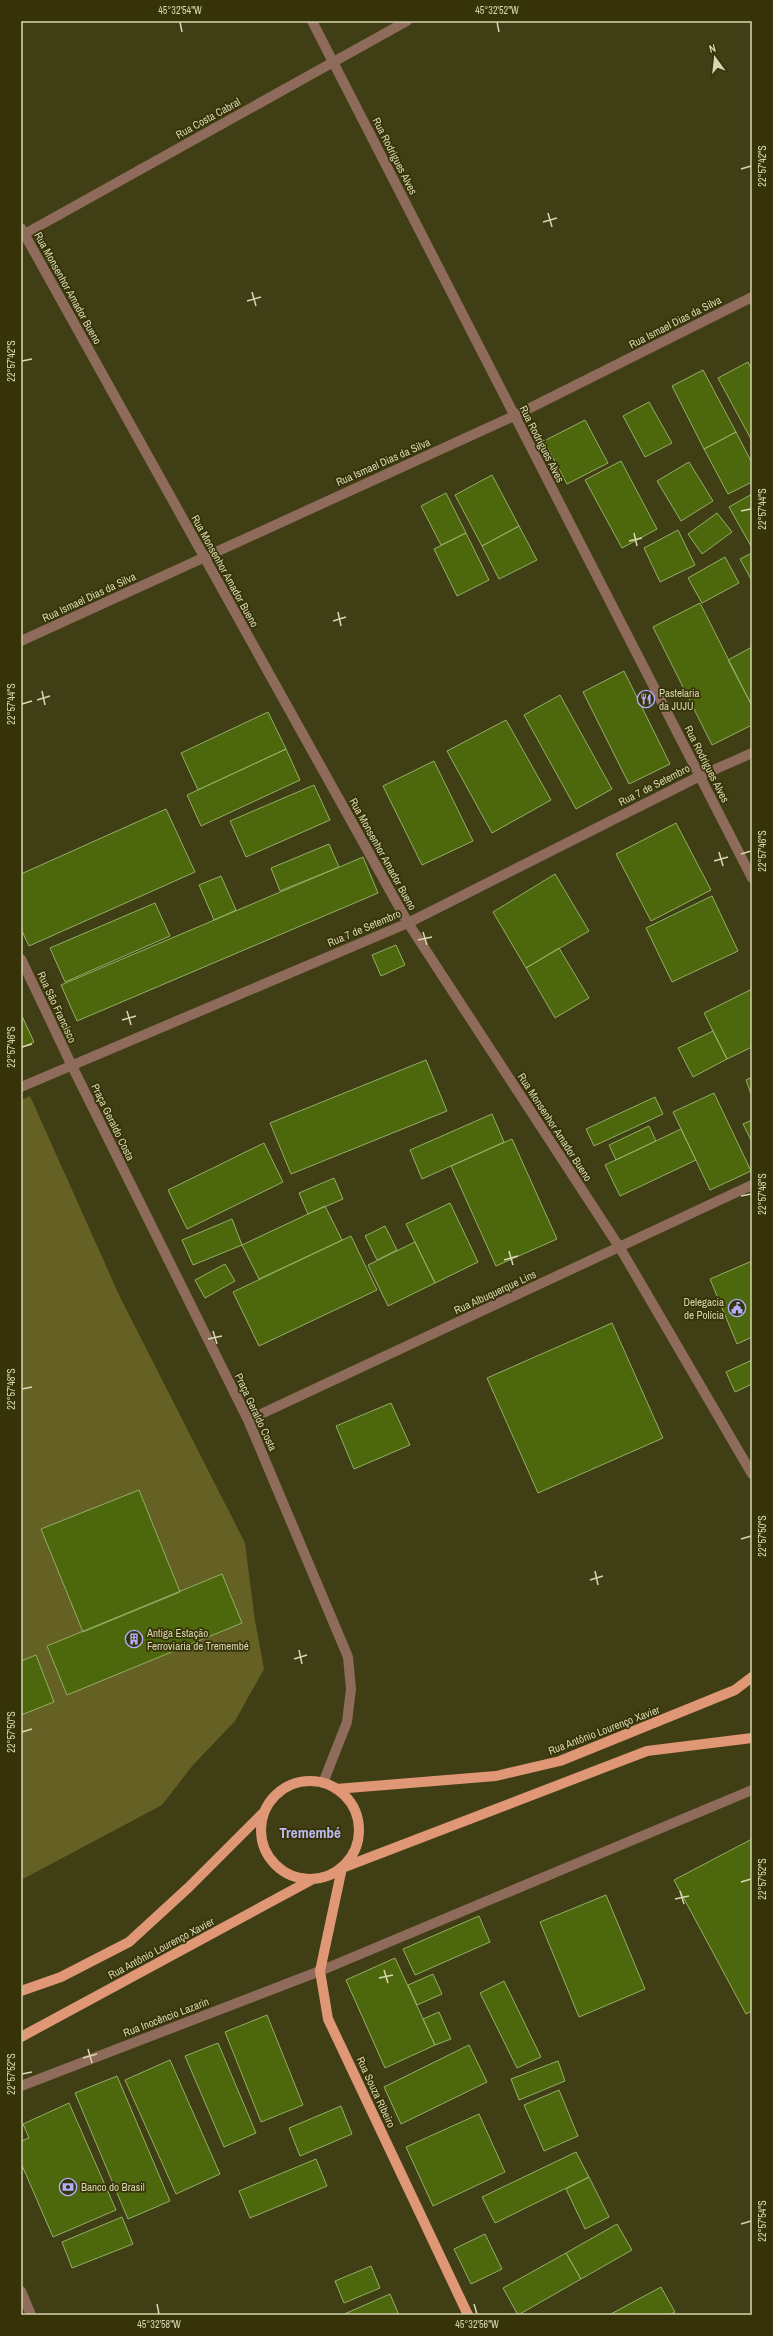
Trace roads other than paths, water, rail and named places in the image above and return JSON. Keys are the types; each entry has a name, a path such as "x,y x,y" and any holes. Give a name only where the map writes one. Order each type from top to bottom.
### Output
{"main road":[{"name":"Rua Antônio Lourenço Xavier","path":"336,1789 496,1776 560,1761 735,1690 752,1677"},
{"path":"342,1868 352,1856 358,1842 359,1827 356,1812 348,1799 336,1789 323,1783 309,1781 295,1784 282,1790 272,1799 265,1812 261,1825 261,1840 266,1853 274,1864 286,1873 299,1878 313,1879 329,1876 342,1868 647,1751 752,1738"},
{"name":"Rua Antônio Lourenço Xavier","path":"21,1991 61,1976 129,1942 189,1887 265,1812"},
{"name":"Rua Souza Ribeiro","path":"342,1868 320,1971 328,2019 468,2315"},
{"name":"Rua Antônio Lourenço Xavier","path":"21,2038 313,1879"}],"street":[{"name":"Rua Rodrigues Alves","path":"312,21 752,878"},
{"name":"Rua Costa Cabral","path":"22,233 407,21"},
{"name":"Rua Monsenhor Amador Bueno","path":"22,233 408,923 620,1248 752,1474"},
{"name":"Rua Ismael Dias da Silva","path":"21,641 514,416 752,297"},
{"name":"Rua 7 de Setembro","path":"21,1087 408,923 700,776 752,753"},
{"name":"Rua São Francisco","path":"21,959 72,1066"},
{"name":"Praça Geraldo Costa","path":"72,1066 248,1420 348,1657 351,1689 347,1722 323,1783"},
{"name":"Rua Albuquerque Lins","path":"248,1420 620,1248 752,1185"},
{"name":"Rua Inocêncio Lazarin","path":"21,2086 320,1971 752,1790"},
{"path":"21,2291 31,2315"}],"place":[{"name":"Pastelaria da JUJU","path":"646,699"},
{"name":"Delegacia de Polícia","path":"737,1308"},
{"name":"Antiga Estação Ferroviaria de Tremembé","path":"134,1639"},
{"name":"Banco do Brasil","path":"68,2187"}],"district":[{"name":"Tremembé","path":"310,1832"}]}
